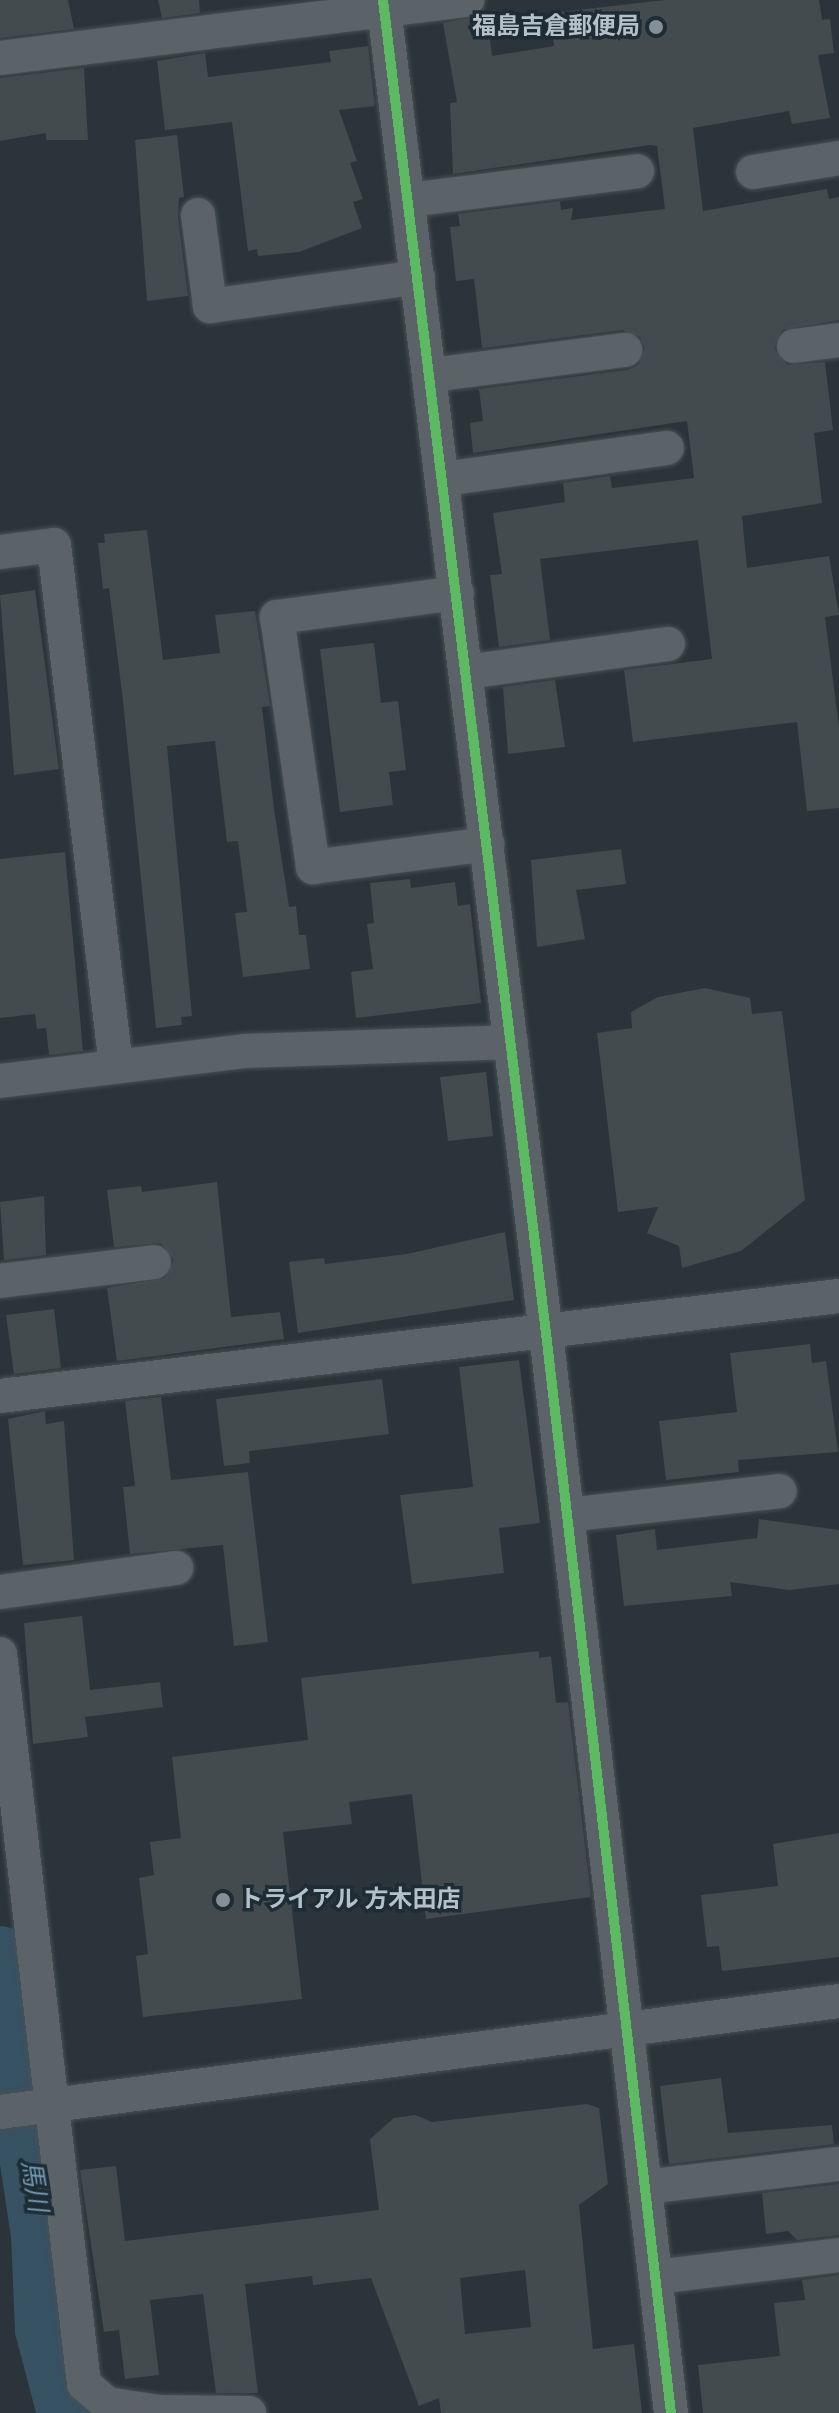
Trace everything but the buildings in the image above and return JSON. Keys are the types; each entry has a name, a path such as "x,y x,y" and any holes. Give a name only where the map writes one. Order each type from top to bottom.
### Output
{"street":[{"path":"0,58 385,6 467,0"},
{"path":"385,6 546,1333 671,2413"},
{"path":"753,172 839,158"},
{"path":"409,200 637,171"},
{"path":"198,215 210,306 418,277"},
{"path":"794,346 839,340"},
{"path":"432,375 625,350"},
{"path":"443,479 667,448"},
{"path":"0,552 54,545 116,1066"},
{"path":"457,593 277,617 313,867 487,844"},
{"path":"466,672 668,644"},
{"path":"0,1081 244,1051 511,1042"},
{"path":"0,1281 154,1262"},
{"path":"0,1396 839,1296"},
{"path":"567,1515 780,1491"},
{"path":"0,1592 176,1568"},
{"path":"0,1654 45,2104 84,2384 107,2404 159,2412 249,2413"},
{"path":"0,2112 839,2001"},
{"path":"645,2187 839,2164"},
{"path":"655,2277 839,2255"}],"waterway":[{"name":"馬川","path":"0,1957 42,2234 46,2329 68,2413"}],"cycle path":[{"path":"383,0 546,1333 671,2413"}],"place":[{"name":"福島吉倉郵便局","path":"656,27"},
{"name":"トライアル 方木田店","path":"223,1900"}]}
